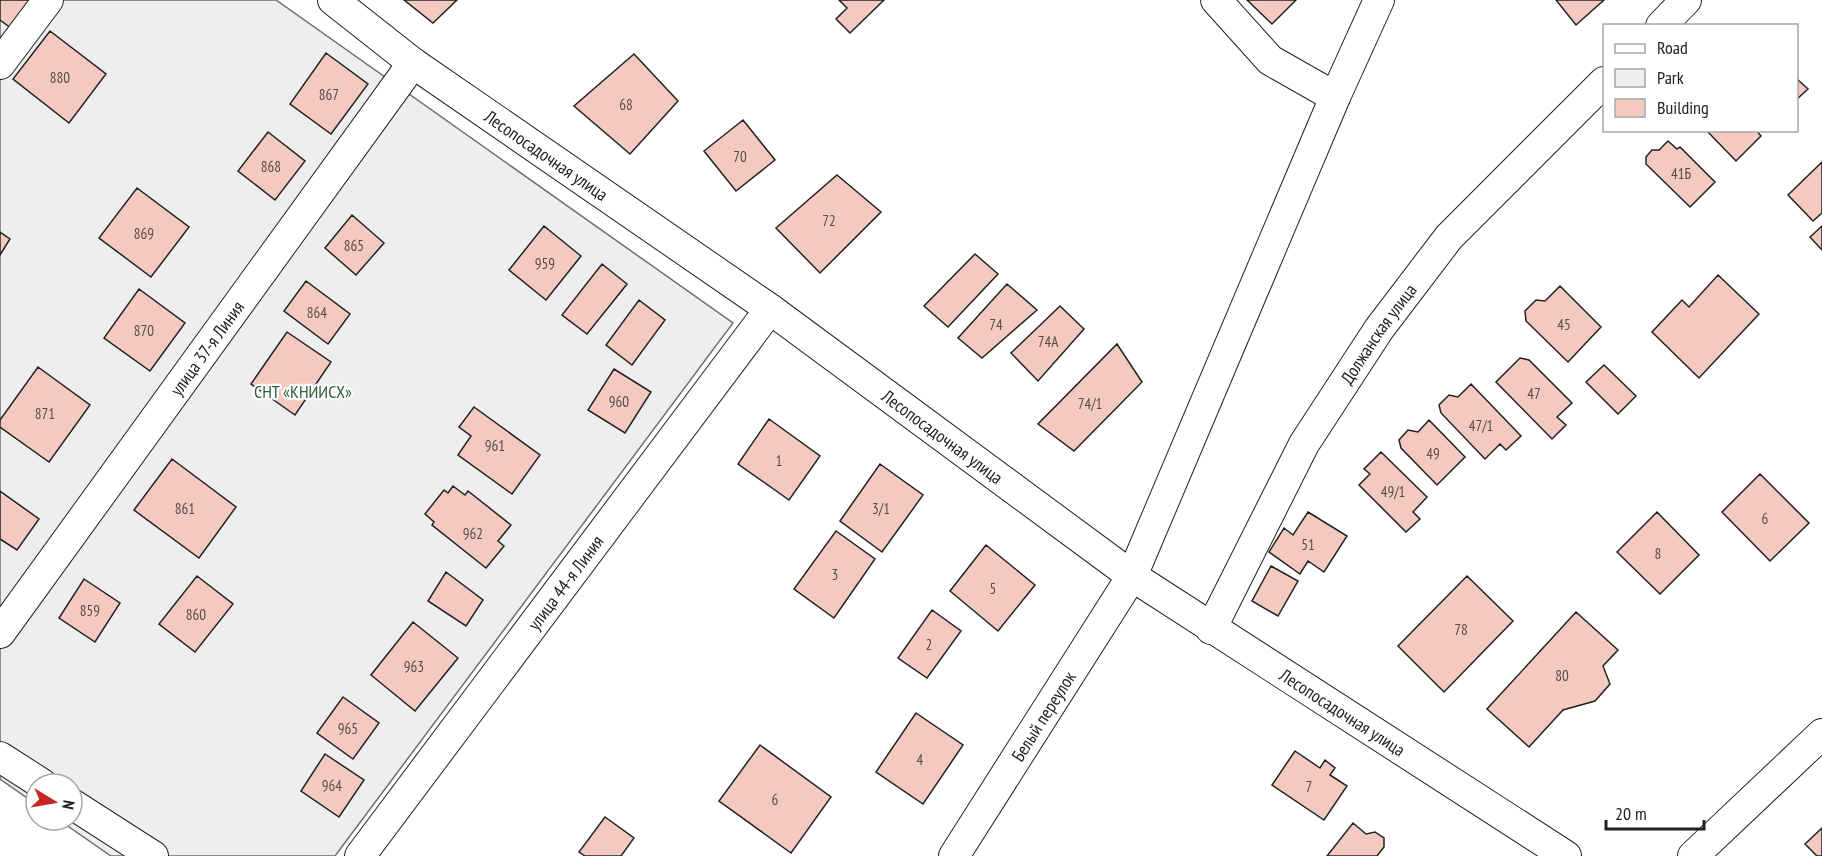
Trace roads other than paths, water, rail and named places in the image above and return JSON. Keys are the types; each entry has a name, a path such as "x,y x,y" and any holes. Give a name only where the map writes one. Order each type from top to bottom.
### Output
{"street":[{"path":"0,64 48,0"},
{"name":"Лесопосадочная улица","path":"333,0 413,63 770,309 1132,576 1566,856"},
{"path":"1216,0 1270,60 1335,97"},
{"path":"1132,576 1335,97 1379,0"},
{"path":"1663,24 1686,0"},
{"name":"улица 37-я Линия","path":"0,633 413,63"},
{"name":"Должанская улица","path":"1211,629 1304,444 1379,329 1449,237 1603,84"},
{"name":"улица 44-я Линия","path":"360,856 770,309"},
{"name":"Белый переулок","path":"954,856 1132,576"},
{"path":"1693,856 1822,734"},
{"path":"0,757 24,772"},
{"path":"84,812 153,856"}],"park label":[{"name":"СНТ «КНИИСХ»","path":"303,391"}]}
